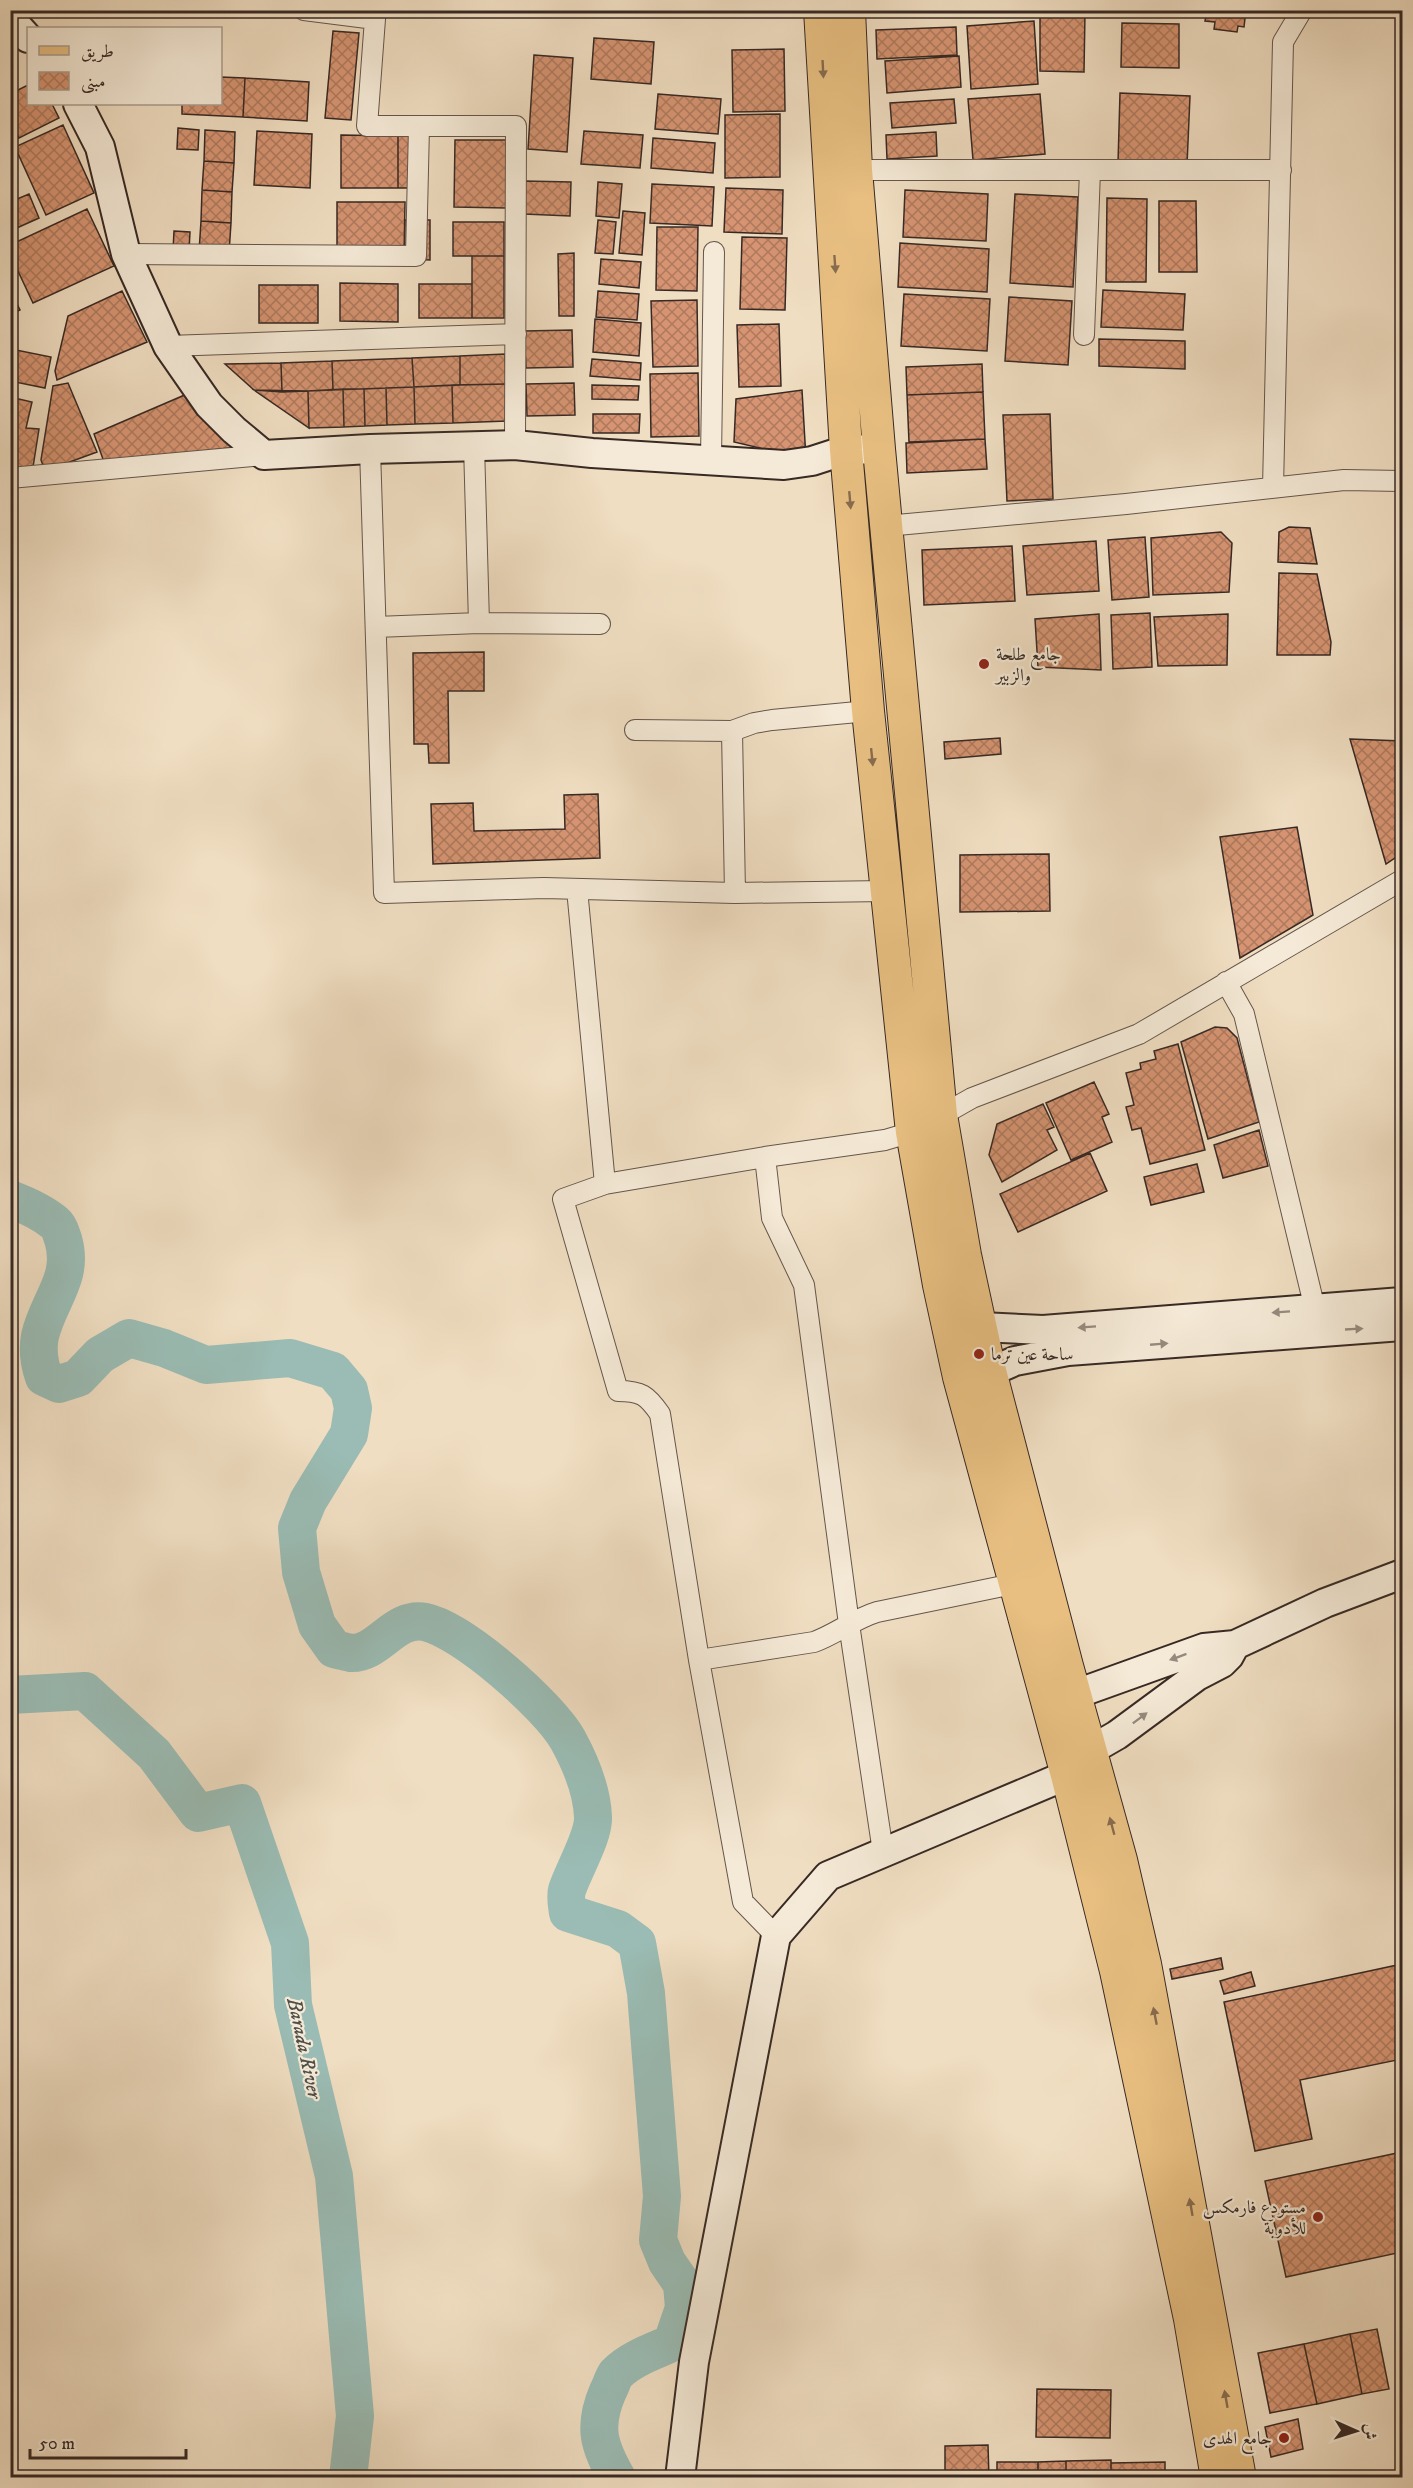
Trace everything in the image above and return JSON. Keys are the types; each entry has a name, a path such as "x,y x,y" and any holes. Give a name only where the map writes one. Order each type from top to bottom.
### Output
{"main road":[{"path":"820,10 879,449 941,1115 965,1255 990,1371 1121,1860 1142,1952 1190,2319 1217,2478"},
{"path":"849,10 843,170 846,450 868,711 912,1132 949,1337 1013,1584 1067,1776 1116,1971 1168,2157 1240,2478"}],"street":[{"path":"304,10 375,19 367,126 516,126 515,445"},
{"path":"1273,488 1283,42 1302,10"},
{"path":"10,18 27,37"},
{"path":"79,105 100,147 126,254 168,346 209,405 264,455"},
{"path":"126,254 416,256 419,127"},
{"path":"843,170 1281,170"},
{"path":"1084,335 1090,170"},
{"path":"711,459 714,252"},
{"path":"168,346 516,334"},
{"path":"474,445 479,623"},
{"path":"10,478 264,455 370,448 515,445 592,453 799,464 846,450 879,449"},
{"path":"370,448 384,893 577,889 735,893 886,891"},
{"path":"886,526 1126,504 1344,480 1402,481"},
{"path":"376,627 479,623 600,624"},
{"path":"635,730 732,731 754,723 772,720 868,711"},
{"path":"732,731 735,893"},
{"path":"776,1936 743,1902 699,1660 660,1414 650,1398 634,1391 618,1391 563,1199 605,1184 765,1157 885,1140 912,1132 972,1098 1139,1034 1402,880"},
{"path":"577,889 605,1184"},
{"path":"1226,982 1244,1014 1315,1309"},
{"path":"765,1157 772,1218 804,1285 849,1624 883,1852"},
{"path":"949,1337 964,1329 981,1327 1043,1330 1402,1302"},
{"path":"959,1377 975,1377 1027,1358 1068,1351 1402,1326"},
{"path":"1076,1694 1204,1648 1234,1645 1324,1603 1402,1574"},
{"path":"699,1660 814,1642 877,1612 1013,1584"},
{"path":"1091,1750 1118,1735 1197,1676 1221,1663 1229,1656 1234,1645"},
{"path":"680,2478 694,2362 776,1936 828,1876 1067,1776"}],"building":[{"path":"876,10 957,10 957,12 877,15"},
{"path":"968,10 1033,10 1034,12 969,17"},
{"path":"1123,10 1154,10 1154,15"},
{"path":"1207,10 1246,10 1244,27 1238,26 1237,32 1214,29 1215,22 1205,21"},
{"path":"1040,12 1085,13 1084,72 1040,71"},
{"path":"1034,21 1038,84 971,89 967,26"},
{"path":"1122,23 1179,24 1179,68 1121,67"},
{"path":"956,27 957,55 877,59 876,30"},
{"path":"333,31 359,33 351,120 325,118"},
{"path":"594,38 654,42 651,84 591,79"},
{"path":"784,49 785,111 733,112 732,50"},
{"path":"534,55 573,58 567,152 528,149"},
{"path":"959,56 961,87 887,93 885,61"},
{"path":"222,77 245,78 243,117 182,114 182,105 222,105"},
{"path":"245,78 309,82 307,121 243,117"},
{"path":"27,86 27,105 52,105 59,118 19,138 10,120 10,94"},
{"path":"1120,93 1190,96 1187,165 1118,163"},
{"path":"658,94 721,99 718,134 655,129"},
{"path":"1040,94 1045,154 973,160 968,99"},
{"path":"954,99 956,123 892,128 890,103"},
{"path":"780,114 780,177 725,178 725,115"},
{"path":"10,120 19,138 10,142"},
{"path":"63,125 94,193 46,215 15,147"},
{"path":"178,128 199,130 198,150 177,149"},
{"path":"205,130 235,132 234,163 204,161"},
{"path":"257,131 312,134 310,188 254,185"},
{"path":"584,131 643,135 640,168 581,164"},
{"path":"936,132 937,156 887,159 886,135"},
{"path":"341,135 398,136 398,188 341,188"},
{"path":"398,136 423,136 423,188 398,188"},
{"path":"653,138 715,143 713,173 651,168"},
{"path":"455,140 507,140 506,208 454,207"},
{"path":"204,161 234,163 232,192 202,190"},
{"path":"525,181 571,182 570,216 524,214"},
{"path":"598,182 622,184 619,218 596,216"},
{"path":"652,184 714,187 712,226 650,223"},
{"path":"726,188 783,190 782,234 724,232"},
{"path":"202,190 232,192 231,223 201,221"},
{"path":"905,190 988,194 986,241 903,237"},
{"path":"29,194 39,218 10,231 10,202"},
{"path":"1015,194 1078,197 1073,287 1010,283"},
{"path":"1107,198 1147,199 1146,282 1106,282"},
{"path":"1159,201 1196,201 1197,272 1159,272"},
{"path":"337,202 405,202 404,259 337,259"},
{"path":"87,209 114,266 33,303 10,254 10,245"},
{"path":"623,211 645,213 642,255 619,253"},
{"path":"405,220 430,220 430,260 404,259"},
{"path":"598,220 616,222 613,254 595,253"},
{"path":"201,221 231,223 229,253 199,252"},
{"path":"453,222 504,222 504,256 453,256"},
{"path":"657,227 698,227 697,291 656,290"},
{"path":"174,231 190,232 189,251 173,251"},
{"path":"742,237 787,238 785,310 740,309"},
{"path":"900,243 989,249 987,292 898,287"},
{"path":"574,253 574,316 559,316 558,254"},
{"path":"472,256 504,256 504,318 472,318"},
{"path":"601,259 641,262 639,288 599,284"},
{"path":"340,283 398,284 398,322 340,321"},
{"path":"419,284 472,284 472,318 419,318"},
{"path":"259,285 318,285 318,323 259,323"},
{"path":"10,290 20,310 10,315"},
{"path":"1103,290 1185,294 1183,330 1101,327"},
{"path":"122,291 147,342 57,380 55,371 68,316"},
{"path":"598,291 639,294 637,320 596,317"},
{"path":"904,294 990,299 987,351 901,346"},
{"path":"1009,297 1072,301 1068,365 1005,361"},
{"path":"697,300 698,366 653,367 651,301"},
{"path":"595,319 641,323 639,356 593,352"},
{"path":"779,324 781,386 739,387 737,325"},
{"path":"572,330 573,367 526,368 524,331"},
{"path":"1099,339 1185,341 1185,369 1099,366"},
{"path":"11,349 51,357 45,388 10,381"},
{"path":"505,354 506,384 460,385 460,356"},
{"path":"460,356 460,385 414,387 412,358"},
{"path":"412,358 414,387 333,390 332,361"},
{"path":"592,359 641,363 640,380 590,376"},
{"path":"332,361 333,390 282,392 281,363"},
{"path":"281,363 282,392 254,390 225,364"},
{"path":"982,364 983,392 907,395 906,367"},
{"path":"698,373 699,436 651,437 650,374"},
{"path":"68,383 97,452 45,471 41,460 53,386"},
{"path":"574,383 575,415 527,416 526,384"},
{"path":"506,384 507,421 453,423 452,385"},
{"path":"452,385 453,423 415,424 414,387"},
{"path":"592,385 639,386 638,400 592,399"},
{"path":"414,387 415,424 387,425 386,388"},
{"path":"386,388 387,425 365,426 364,389"},
{"path":"343,389 344,427 309,428 308,391"},
{"path":"343,389 364,389 365,426 344,427"},
{"path":"254,390 308,391 309,428"},
{"path":"802,390 806,459 734,442 736,399"},
{"path":"983,392 985,439 909,442 907,395"},
{"path":"187,394 238,447 104,462 94,434"},
{"path":"10,397 32,402 26,428 39,429 33,467 10,469"},
{"path":"593,414 640,414 639,433 593,433"},
{"path":"1050,414 1053,499 1007,501 1003,415"},
{"path":"985,439 987,469 907,473 906,443"},
{"path":"1289,527 1310,528 1317,564 1278,562 1279,532"},
{"path":"1221,532 1232,543 1229,592 1153,595 1151,538"},
{"path":"1145,537 1149,597 1112,600 1108,540"},
{"path":"1096,541 1099,591 1027,595 1023,546"},
{"path":"1012,546 1015,601 924,605 922,550"},
{"path":"1279,573 1317,574 1331,642 1330,655 1277,655"},
{"path":"1150,613 1152,667 1113,669 1111,615"},
{"path":"1099,614 1101,670 1038,667 1035,619"},
{"path":"1228,614 1227,665 1158,666 1154,617"},
{"path":"484,652 484,691 448,691 449,763 429,763 428,744 414,744 413,653"},
{"path":"1000,738 1001,754 945,759 944,742"},
{"path":"1350,739 1402,741 1402,853 1386,864"},
{"path":"598,794 600,858 433,864 431,804 473,803 474,831 565,829 564,795"},
{"path":"1297,827 1313,915 1240,958 1220,837"},
{"path":"1049,854 1050,911 960,912 960,855"},
{"path":"1215,1027 1227,1028 1237,1038 1259,1122 1208,1139 1181,1042"},
{"path":"1178,1044 1205,1150 1150,1164 1141,1128 1132,1130 1126,1107 1134,1105 1126,1073 1141,1069 1140,1063 1156,1059 1154,1051"},
{"path":"1094,1082 1109,1114 1102,1117 1112,1142 1071,1160 1046,1103"},
{"path":"1043,1104 1054,1127 1047,1130 1057,1150 1002,1182 989,1155 997,1124"},
{"path":"1259,1130 1268,1166 1223,1178 1214,1145"},
{"path":"1090,1153 1107,1191 1018,1232 1000,1194"},
{"path":"1197,1164 1204,1192 1151,1205 1144,1177"},
{"path":"1221,1958 1223,1969 1172,1979 1170,1969"},
{"path":"1402,1964 1402,2059 1300,2080 1312,2139 1255,2151 1224,2002"},
{"path":"1251,1972 1255,1986 1224,1994 1220,1981"},
{"path":"1402,2152 1402,2252 1286,2277 1265,2181"},
{"path":"1377,2329 1389,2389 1362,2394 1350,2334"},
{"path":"1350,2334 1362,2394 1317,2404 1304,2344"},
{"path":"1304,2344 1317,2404 1270,2413 1258,2353"},
{"path":"1037,2389 1111,2390 1110,2438 1036,2437"},
{"name":"جامع الهدى","path":"1298,2419 1303,2449 1271,2457 1265,2427"},
{"path":"988,2445 989,2478 945,2478 945,2446"},
{"path":"1111,2460 1111,2478 1066,2478 1066,2461"},
{"path":"1066,2461 1066,2478 1038,2478 1038,2462"},
{"path":"997,2462 1038,2462 1038,2478 997,2478"},
{"path":"1165,2462 1165,2478 1111,2478 1111,2463"}],"waterway":[{"path":"10,1199 39,1212 57,1225 66,1253 63,1277 40,1336 39,1357 44,1377 59,1384 78,1378 100,1355 129,1338 164,1348 206,1365 290,1358 333,1371 349,1390 353,1408 349,1434 308,1501 297,1528 301,1572 317,1625 334,1649 351,1653 370,1648 404,1624 425,1622 441,1628 461,1639 504,1671 543,1708 558,1725 577,1758 588,1787 593,1817 587,1843 567,1890 568,1913 618,1929 637,1943 646,1993 662,2196 658,2240 667,2262 682,2284 684,2308 672,2343 642,2356 622,2369 615,2376 603,2403 599,2425 600,2435 605,2455 617,2478"},
{"name":"Barada River","path":"10,1695 85,1691 154,1754 198,1813 242,1803 290,1943 293,2005 334,2176 355,2416 348,2478"}],"place":[{"name":"جامع طلحة والزبير","path":"984,664"},
{"name":"ساحة عين ترما","path":"979,1354"},
{"name":"مستودع فارمكس للأدوبة","path":"1318,2217"},
{"name":"جامع الهدى","path":"1284,2438"}]}
